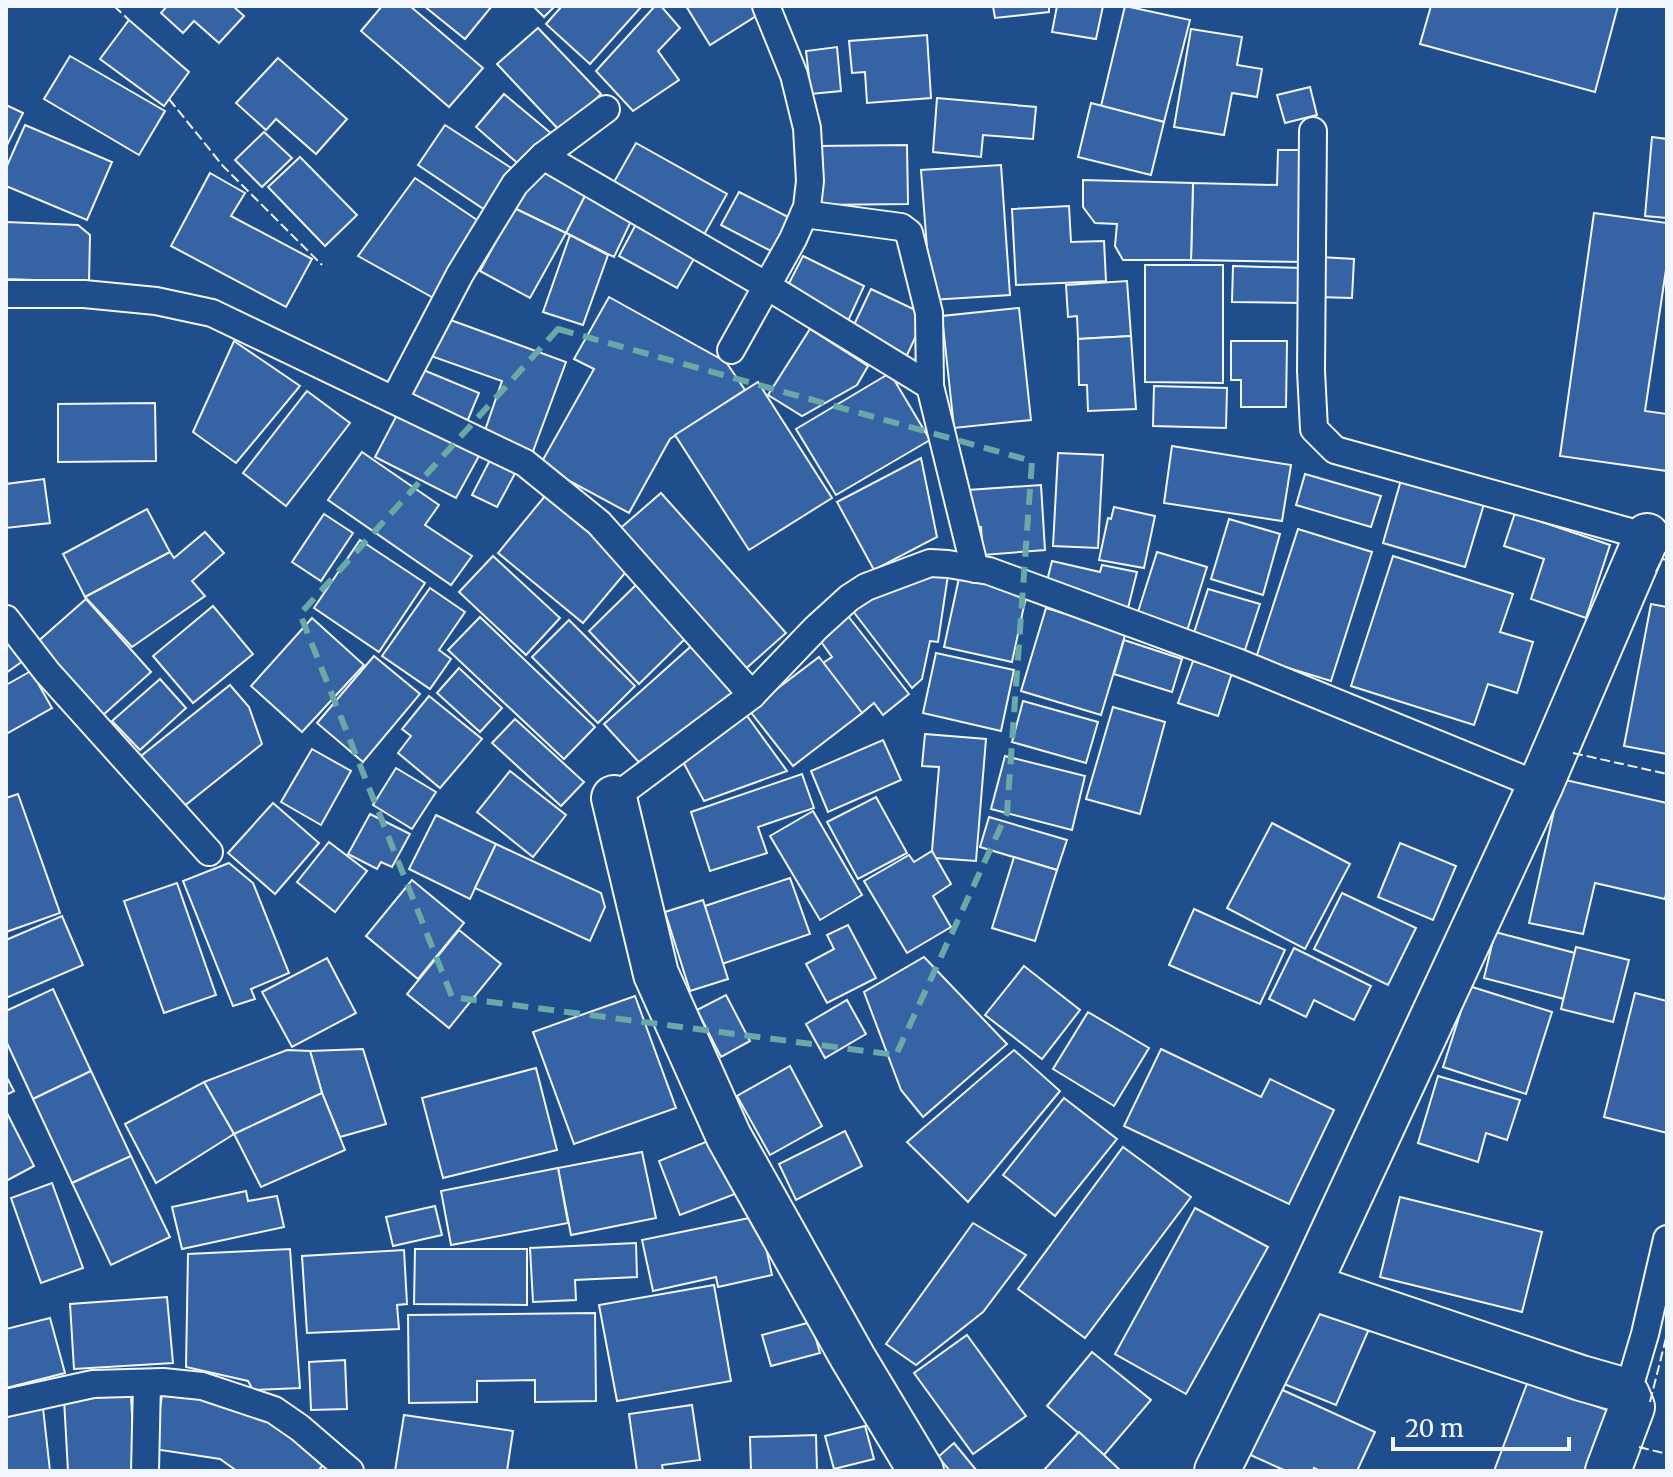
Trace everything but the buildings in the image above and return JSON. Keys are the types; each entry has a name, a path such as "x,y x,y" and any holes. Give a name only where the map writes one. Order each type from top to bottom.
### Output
{"street":[{"path":"1217,1471 1308,1286 1657,539"},
{"path":"614,798 656,974 723,1124 853,1358 921,1471"},
{"path":"1308,1286 1616,1388 1627,1395 1632,1407 1608,1471"}],"lane":[{"path":"731,350 793,239 807,207 810,181 807,128 794,75 766,6"},
{"path":"394,400 460,274 525,171 606,109"},
{"path":"1313,131 1311,371 1314,429 1335,450 1657,539"},
{"path":"543,156 767,286 930,386"},
{"path":"804,214 901,227 909,233 929,313 930,386 975,569"},
{"path":"6,294 84,294 156,301 212,313 525,463 599,523 752,695"},
{"path":"614,798 752,695 849,598 866,587 930,563 989,571 1237,662 1540,786"},
{"path":"6,619 47,672 209,852"},
{"path":"1627,1395 1667,1239"},
{"path":"6,1403 93,1384 163,1382 202,1386 274,1410 350,1471"},
{"path":"145,1471 147,1383"}],"highlighted area":[{"path":"558,329 1032,461 1007,813 896,1055 452,997 300,614"}],"fence":[{"path":"114,6 129,20"},
{"path":"169,99 223,166 322,265"},
{"path":"1656,572 1662,559 1667,560"},
{"path":"1573,753 1667,774"},
{"path":"1650,1402 1667,1334"},
{"path":"1639,1447 1667,1454"}]}
